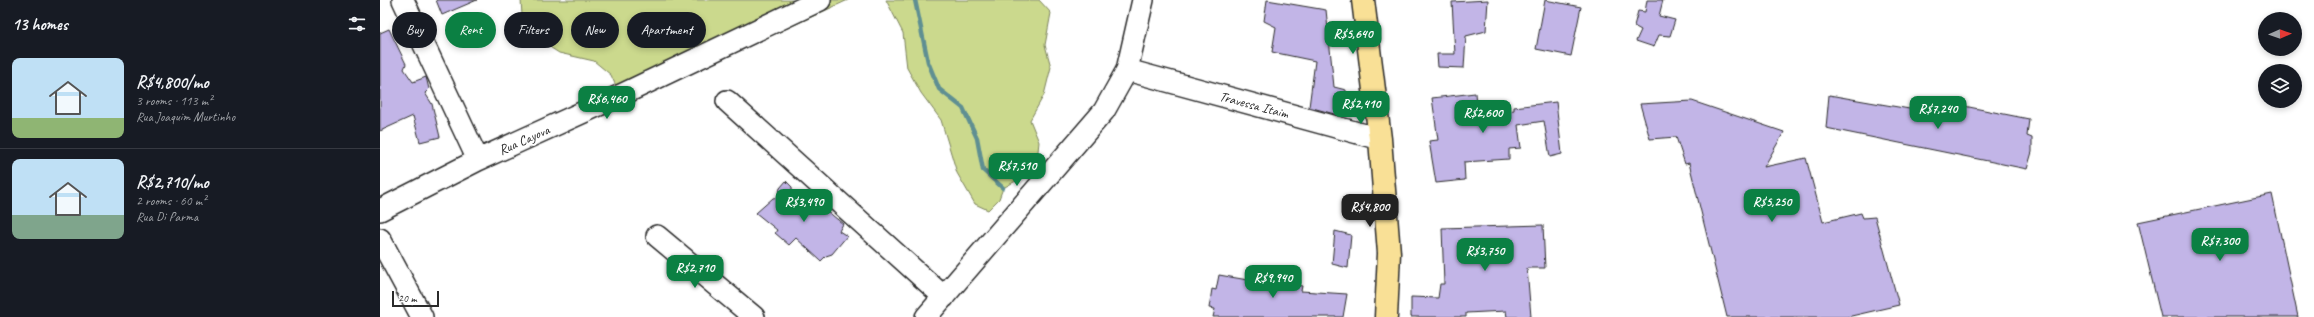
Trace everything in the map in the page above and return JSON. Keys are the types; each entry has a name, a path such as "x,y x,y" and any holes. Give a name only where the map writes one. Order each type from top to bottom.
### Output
{"main road":[{"path":"1363,0 1380,139 1389,253 1386,317"}],"street":[{"path":"403,0 478,160"},
{"name":"Rua Cayova","path":"380,210 478,160 621,96 820,0"},
{"path":"926,317 1104,112 1127,70 1143,0"},
{"name":"Travessa Itaim","path":"1127,70 1380,139"},
{"path":"727,100 944,297"},
{"path":"657,236 754,317"},
{"path":"380,239 422,317"}],"green space":[{"path":"521,0 848,0 624,104 611,75 594,61 559,53 551,48 563,48 563,12 522,12"},
{"path":"886,0 1039,0 1051,13 1045,45 1051,67 1044,95 1030,120 1039,142 1036,170 1003,188 999,199 988,210 975,204 957,173 941,120 921,93 907,68 903,33"}],"building":[{"path":"436,0 477,0 449,12 445,12 445,14 442,15"},
{"path":"1267,0 1326,10 1334,87 1346,90 1346,107 1338,115 1309,107 1315,61 1272,52 1276,27 1264,21"},
{"path":"1488,0 1486,31 1466,36 1464,68 1438,67 1437,54 1455,54 1452,2"},
{"path":"1545,0 1581,7 1571,56 1536,49"},
{"path":"1647,0 1663,0 1659,16 1675,20 1670,36 1659,35 1654,47 1636,41 1641,30 1634,26 1638,11 1645,12"},
{"path":"389,29 392,35 392,48 398,48 406,64 404,69 413,82 426,77 429,89 425,93 432,104 440,137 420,142 413,116 380,131 380,33"},
{"path":"1475,93 1477,116 1514,110 1514,107 1556,102 1562,154 1550,157 1544,121 1518,125 1521,148 1509,149 1509,159 1464,162 1465,180 1436,183 1429,141 1438,140 1432,98"},
{"path":"1829,95 1944,115 1949,103 2029,119 2027,136 2032,138 2032,152 2027,169 1826,128"},
{"path":"1692,101 1784,132 1764,167 1806,158 1823,222 1861,213 1863,218 1875,217 1899,305 1847,317 1727,317 1689,163 1685,164 1676,137 1650,139 1640,104"},
{"path":"786,181 792,187 793,214 810,197 843,224 839,231 847,236 832,254 826,256 821,261 796,238 789,245 775,233 777,230 756,213 773,198 778,197 780,188"},
{"path":"2272,194 2298,317 2161,317 2138,222"},
{"path":"1543,225 1545,268 1527,268 1531,317 1507,317 1506,311 1466,313 1466,317 1411,317 1411,297 1438,298 1440,284 1444,284 1442,228"},
{"path":"1335,231 1351,235 1348,268 1332,264"},
{"path":"1273,271 1297,275 1296,285 1302,286 1301,291 1347,294 1343,317 1213,317 1215,309 1209,308 1212,289 1216,290 1219,275 1271,284"}],"waterway":[{"path":"915,0 928,62 939,89 963,108 977,138 983,170 1003,188"}]}
